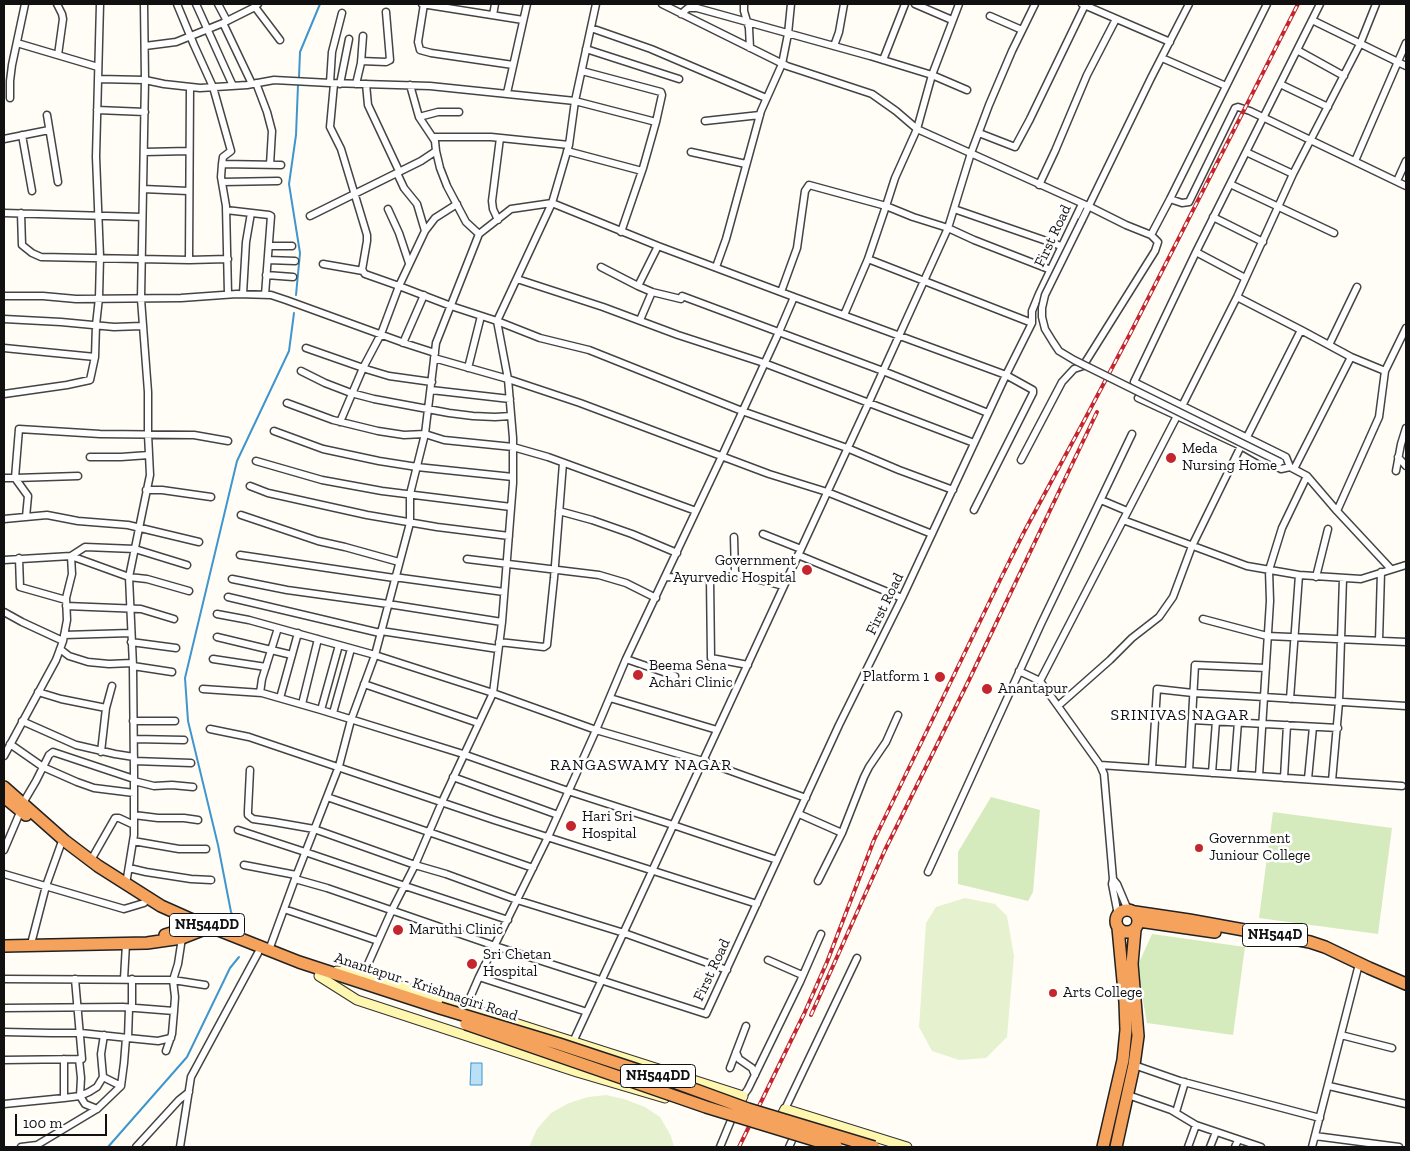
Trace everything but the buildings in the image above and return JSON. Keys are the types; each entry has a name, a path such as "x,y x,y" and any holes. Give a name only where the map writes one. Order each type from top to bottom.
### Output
{"highway":[{"name":"Anantapur - Krishnagiri Road","path":"4,786 60,844 85,864 144,904 264,952 290,967 320,973 439,1011 559,1044 748,1109 874,1147"},
{"name":"Anantapur - Krishnagiri Road","path":"4,797 23,806 91,860 186,921"},
{"name":"NH544D","path":"1118,928 1128,932 1131,918 1189,920 1297,939 1325,947 1406,992"},
{"path":"1103,1147 1123,1060 1126,1030 1125,1002 1116,922 1131,918 1132,964 1138,1036 1134,1065 1116,1147"},
{"name":"NH544DD","path":"4,940 127,938 168,935 178,932 186,921"},
{"name":"NH544DD","path":"4,946 126,944 182,938 205,929"},
{"name":"NH544D","path":"1358,967 1406,984"},
{"name":"NH544DD","path":"439,1011 706,1107 837,1147"}],"street":[{"path":"10,98 10,81 25,4"},
{"path":"57,4 63,20 58,55"},
{"path":"4,394 51,388 90,380 99,298 100,257 96,157 100,4"},
{"path":"126,884 134,825 134,721 129,577 150,475 148,392 141,299 146,80 144,4"},
{"path":"177,4 213,87 231,151 223,157 222,164 222,182 226,210 228,294"},
{"path":"196,4 233,86"},
{"path":"218,4 254,84 272,131 270,165"},
{"path":"513,65 420,50 418,42 423,4 523,20"},
{"path":"492,15 495,4"},
{"path":"507,93 527,4"},
{"path":"364,973 492,693 502,622 513,476 508,379 497,321 552,203 568,148 596,4"},
{"path":"662,4 782,64 872,94 896,111 917,130 1151,235 1158,242 1155,251 1083,366 1072,371 1062,382 1021,460"},
{"path":"744,4 750,48"},
{"path":"716,267 726,239 760,115 782,64 791,4"},
{"path":"834,46 839,32 844,4"},
{"path":"883,60 904,4"},
{"path":"915,4 952,20"},
{"path":"844,315 868,259 895,178 917,130 932,75 959,4"},
{"path":"573,1042 948,228 971,153 1012,51 1035,4"},
{"path":"1189,4 1085,205 1082,220 1049,287 1042,308 1045,329 1059,350 1074,360 1307,476 1391,569"},
{"path":"1151,235 1267,4"},
{"path":"1292,468 1286,457 1134,382 1213,217 1320,4"},
{"path":"1040,681 1237,297 1293,174 1360,44 1376,4"},
{"path":"145,46 176,42 225,22 256,5 280,40"},
{"path":"979,133 1015,147 1087,5 1170,42"},
{"path":"681,14 688,8 697,8 883,60 932,75 967,90"},
{"path":"361,61 386,62 390,60 386,12"},
{"path":"335,84 332,52 342,13"},
{"path":"990,16 1022,30"},
{"path":"1039,185 1087,74 1116,19"},
{"path":"1312,20 1406,66"},
{"path":"591,28 650,49 766,98"},
{"path":"356,84 361,61 362,36"},
{"path":"349,39 335,84 330,127 340,145 367,238 363,271"},
{"path":"1355,161 1406,43"},
{"path":"17,44 98,67"},
{"path":"586,49 679,79"},
{"path":"1297,50 1344,76"},
{"path":"1162,58 1226,86"},
{"path":"582,71 661,92 662,95 642,171 622,232"},
{"path":"98,79 146,80 190,87 233,86 274,80 335,84 410,85 576,101 656,122"},
{"path":"366,84 368,105 404,188 417,204 426,231"},
{"path":"1280,84 1328,107"},
{"path":"410,85 419,117 435,141 444,177 466,222 479,234"},
{"path":"189,260 190,87"},
{"path":"1170,199 1182,203 1189,202 1236,108 1241,107 1406,186"},
{"path":"97,110 145,112"},
{"path":"419,117 438,112 459,112"},
{"path":"46,115 58,182"},
{"path":"705,121 760,115"},
{"path":"4,139 49,130"},
{"path":"22,136 32,191"},
{"path":"433,137 500,138 568,148 642,171"},
{"path":"498,220 492,201 500,138"},
{"path":"144,152 189,151"},
{"path":"310,216 421,161 436,151"},
{"path":"691,152 746,164"},
{"path":"1246,152 1293,174"},
{"path":"1397,181 1406,161"},
{"path":"222,164 281,165"},
{"path":"222,182 278,182"},
{"path":"1230,184 1334,233"},
{"path":"781,292 796,248 805,191 809,185 886,206 912,217 948,228 1051,270"},
{"path":"143,189 188,191"},
{"path":"180,1147 191,1077 264,952 284,909 339,766 351,720 375,655 410,523 410,494 425,434 436,343 479,234 511,209 552,203 658,246 1006,375 1033,391 974,510"},
{"path":"340,422 363,368 381,334 409,263 426,231 435,218 457,204"},
{"name":"First Road","path":"602,980 706,1014 839,725 902,598 1032,323 1032,311 1038,294 1061,246 1085,205"},
{"path":"388,209 399,233 409,263"},
{"path":"954,209 1061,246"},
{"path":"226,210 271,216 265,295"},
{"path":"4,213 142,216"},
{"path":"243,294 246,242 251,213"},
{"path":"21,214 22,245 41,257 228,259"},
{"path":"1213,217 1262,242"},
{"path":"269,246 292,246"},
{"path":"638,286 658,246"},
{"path":"1196,252 1246,278"},
{"path":"868,259 1032,323"},
{"path":"268,260 295,261"},
{"path":"323,264 363,271 365,274 540,338 589,350 742,411 847,448 953,490"},
{"path":"602,267 652,292 682,298 779,332 988,413"},
{"path":"266,275 292,277"},
{"path":"517,279 764,363 974,443"},
{"path":"1329,345 1357,287"},
{"path":"640,320 652,292"},
{"path":"4,296 141,299 228,294 271,295 381,334 468,368 580,403 768,474 827,492 932,534"},
{"path":"403,343 424,295"},
{"path":"466,1007 479,976 548,837 626,659 666,577 794,297"},
{"path":"1237,297 1352,357 1385,371"},
{"path":"468,368 481,316"},
{"path":"4,319 114,327 142,326"},
{"path":"1337,511 1379,417 1385,371 1406,328"},
{"path":"1247,437 1301,330"},
{"path":"4,348 94,357"},
{"path":"306,348 389,376 432,382"},
{"path":"1292,468 1352,357"},
{"path":"301,371 325,383 374,400 473,416 511,416"},
{"path":"430,390 510,400"},
{"path":"1138,398 1241,446 1281,469 1292,468"},
{"path":"287,403 340,422 378,431 404,435 425,434 444,440 513,447 696,511"},
{"path":"26,517 28,496 15,478 19,429 100,434 194,435 228,441"},
{"path":"1396,471 1406,429"},
{"path":"274,431 332,451 379,461 417,467 513,476"},
{"path":"928,872 1019,671 1132,434"},
{"path":"1058,706 1132,638 1159,617 1173,597 1192,546 1241,446"},
{"path":"90,457 149,455"},
{"path":"1398,457 1406,466"},
{"path":"256,461 322,480 511,507"},
{"path":"228,597 381,632 499,646 546,646 555,570 563,463"},
{"path":"4,478 78,476"},
{"path":"1259,776 1270,602 1269,570 1282,528 1307,476"},
{"path":"250,486 268,493 410,523 509,536"},
{"path":"146,490 162,490 211,497"},
{"path":"1101,500 1127,511"},
{"path":"559,511 632,534 677,553"},
{"path":"4,518 46,515 78,521 128,525 199,542"},
{"path":"242,515 318,541 399,562"},
{"path":"1123,520 1247,566 1299,576 1361,579 1406,565"},
{"path":"1316,577 1328,528"},
{"path":"763,534 902,598"},
{"path":"734,537 735,574 784,586"},
{"path":"71,556 85,547 135,549 187,565"},
{"path":"240,555 504,592"},
{"path":"4,756 56,660 64,638 67,620 66,603 72,574 71,556"},
{"path":"4,560 71,556 129,577 189,591"},
{"path":"20,558 20,587 66,603 141,609 174,619"},
{"path":"467,559 610,577 656,598"},
{"path":"1379,641 1381,572"},
{"path":"1290,699 1299,576"},
{"path":"666,577 710,578 711,658 748,665"},
{"path":"232,578 286,590 502,622"},
{"path":"1332,781 1338,728 1343,578"},
{"path":"4,612 22,622 64,638 131,632"},
{"path":"217,614 249,620 375,655 492,693 596,730 703,761 806,798"},
{"path":"1203,619 1267,636 1406,642"},
{"path":"260,693 278,628"},
{"path":"280,698 298,634"},
{"path":"217,637 292,655"},
{"path":"302,704 318,639"},
{"path":"131,642 176,648"},
{"path":"321,710 339,645"},
{"path":"60,649 69,656 88,662 132,665 172,672"},
{"path":"333,713 351,649"},
{"path":"213,659 266,667"},
{"path":"626,659 675,676"},
{"path":"1189,771 1195,665 1266,668"},
{"path":"1019,671 1040,681 1100,765 1104,774 1114,879 1112,884 1131,918"},
{"path":"364,684 478,723"},
{"path":"101,752 106,708 112,686"},
{"path":"203,689 260,693 333,713 463,754 777,860"},
{"path":"1152,768 1156,689 1406,706"},
{"path":"38,692 61,699 106,708"},
{"path":"610,698 717,730"},
{"path":"818,881 842,833 864,777 886,742 898,715"},
{"path":"1192,720 1338,728"},
{"path":"22,721 70,743 101,752 134,759 191,763"},
{"path":"134,721 175,721"},
{"path":"1212,773 1216,721"},
{"path":"1234,774 1238,722"},
{"path":"1284,778 1287,725"},
{"path":"1308,779 1313,727"},
{"path":"210,729 249,737 548,837 757,904"},
{"path":"134,739 184,740"},
{"path":"10,744 43,767 84,785 134,793"},
{"path":"4,850 23,806 50,753 54,752 154,786 193,787"},
{"path":"1100,765 1402,786"},
{"path":"250,770 248,815 253,819 314,830 517,900 624,933 727,970"},
{"path":"453,777 558,815"},
{"path":"327,797 533,868"},
{"path":"798,814 842,833"},
{"path":"134,815 198,820"},
{"path":"91,860 115,818 134,825"},
{"path":"238,830 508,920"},
{"path":"133,841 179,848 206,849"},
{"path":"32,940 46,886 60,844"},
{"path":"244,865 295,877 495,946 602,980"},
{"path":"129,868 192,879 211,880"},
{"path":"4,874 124,909 144,904"},
{"path":"1114,879 1131,918"},
{"path":"284,909 378,941"},
{"path":"720,1147 732,1118 755,1075 821,934"},
{"path":"166,1051 173,1027 175,997 173,980 178,964 182,938"},
{"path":"124,979 126,944"},
{"path":"825,1147 775,1129 856,958"},
{"path":"768,960 802,975"},
{"path":"1312,1147 1358,967"},
{"path":"320,973 364,973 743,1096"},
{"path":"320,973 357,1000 577,1072 732,1118"},
{"path":"479,976 587,1012"},
{"path":"75,979 81,1032 80,1096 85,1104 97,1109"},
{"path":"21,1147 37,1145 97,1109 120,1086 131,1008 132,979"},
{"path":"4,980 173,980 205,985"},
{"path":"4,1008 77,1007 174,1011"},
{"path":"730,1068 746,1026"},
{"path":"4,1032 81,1032 158,1041 171,1038"},
{"path":"4,1104 80,1096 96,1087 103,1077 101,1054 104,1035"},
{"path":"1342,1035 1392,1048"},
{"path":"736,1052 739,1059 752,1068 755,1075"},
{"path":"64,1059 64,1098"},
{"path":"4,1060 80,1059"},
{"path":"1134,1065 1185,1082 1320,1118"},
{"path":"103,1077 120,1086"},
{"path":"1176,1112 1185,1082"},
{"path":"1329,1086 1406,1104"},
{"path":"136,1147 179,1100 189,1092"},
{"path":"1128,1095 1176,1112 1196,1125 1262,1147"},
{"path":"784,1109 907,1147"},
{"path":"1188,1147 1196,1125"},
{"path":"1210,1147 1216,1132"},
{"path":"789,1147 794,1136"},
{"path":"1315,1136 1399,1147"},
{"path":"1235,1147 1238,1140"}],"green space":[{"path":"991,797 1040,810 1033,892 1028,901 958,884 958,852"},
{"path":"1273,812 1392,828 1378,934 1259,918"},
{"path":"965,898 995,904 1007,916 1014,956 1007,1037 986,1058 959,1060 932,1051 919,1027 926,923 936,907"},
{"path":"1152,934 1245,947 1233,1035 1147,1023 1137,967"},
{"path":"606,1095 645,1107 660,1117 671,1136 674,1147 529,1147 537,1129 551,1113 569,1103 588,1097"}],"water":[{"path":"471,1063 482,1063 482,1085 470,1085"}],"waterway":[{"path":"299,77 300,52 320,4"},
{"path":"296,295 300,253 289,184 296,135 298,85"},
{"path":"238,926 231,912 218,845 188,721 185,678 237,461 289,351 294,313"},
{"path":"108,1147 187,1057 230,968 239,957"}],"railway":[{"path":"739,1147 804,1014 827,962 874,840 1001,578 1131,332 1298,4"},
{"path":"811,1015 885,850 969,680 1097,412"}],"place":[{"name":"Meda Nursing Home","path":"1171,458"},
{"name":"Government Ayurvedic Hospital","path":"807,570"},
{"name":"Beema Sena Achari Clinic","path":"638,675"},
{"name":"Platform 1","path":"940,677"},
{"name":"Anantapur","path":"987,689"},
{"name":"Hari Sri Hospital","path":"571,826"},
{"name":"Government Juniour College","path":"1199,848"},
{"name":"Maruthi Clinic","path":"398,930"},
{"name":"Sri Chetan Hospital","path":"472,964"},
{"name":"Arts College","path":"1053,993"}],"district":[{"name":"SRINIVAS NAGAR","path":"1180,715"},
{"name":"RANGASWAMY NAGAR","path":"641,765"}]}
